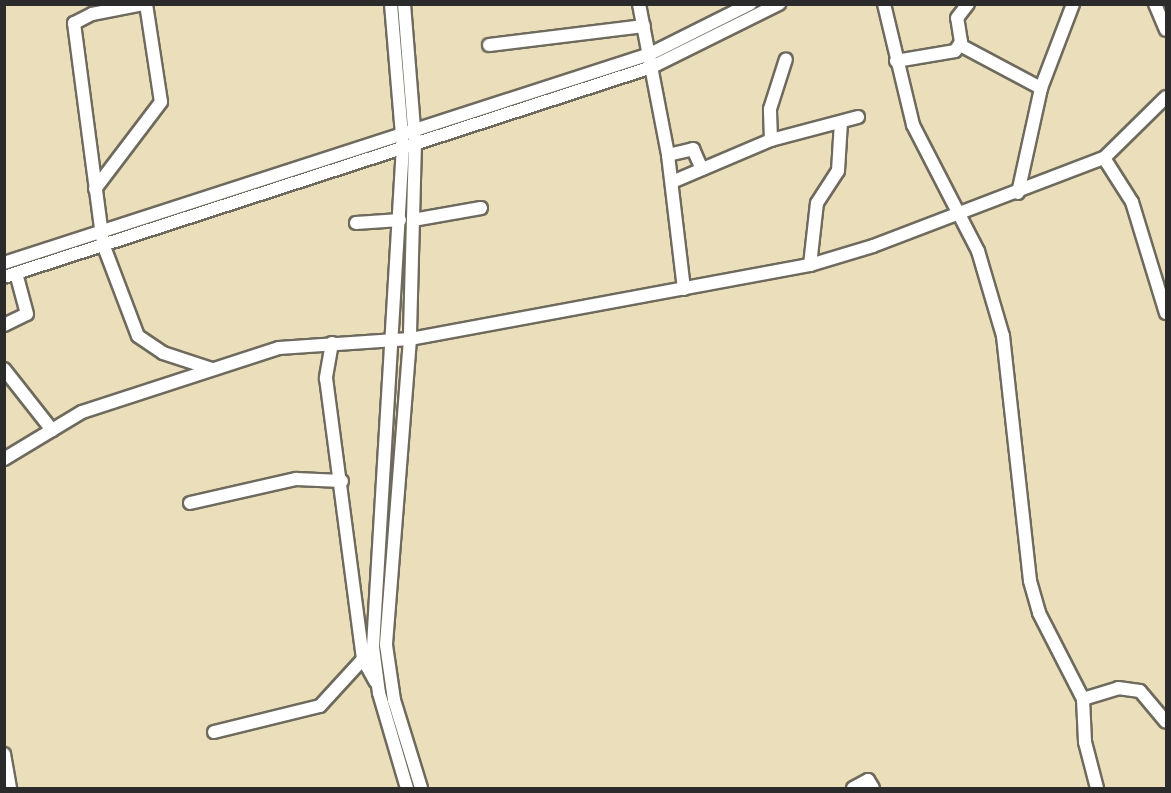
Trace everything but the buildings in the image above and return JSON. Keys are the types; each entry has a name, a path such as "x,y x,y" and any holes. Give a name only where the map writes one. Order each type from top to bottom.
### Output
{"street":[{"path":"95,189 162,102 144,4 90,9 78,18 74,27 95,189 102,239 138,336 163,353 212,369"},
{"path":"391,4 409,138 400,220 394,340 372,630 377,683 407,789"},
{"path":"404,4 413,220 410,339 387,651 394,700 421,789"},
{"path":"639,4 668,155 684,289"},
{"path":"4,325 27,314 10,275 102,239 409,138 650,54 750,4"},
{"path":"409,138 652,67 779,4"},
{"path":"884,4 896,62 923,149 960,215 982,262 1007,357 1034,594 1083,699 1085,742 1097,789"},
{"path":"960,45 957,18 968,4"},
{"path":"1018,193 1041,88 1073,4"},
{"path":"1155,4 1167,30"},
{"path":"489,45 644,26"},
{"path":"896,62 951,52 960,45"},
{"path":"960,45 1041,88"},
{"path":"771,140 770,109 786,58"},
{"path":"4,459 82,412 279,348 410,339 810,265 960,215 1104,158 1167,97"},
{"path":"672,182 771,140 858,117"},
{"path":"810,265 817,203 838,171 841,122"},
{"path":"668,155 693,149 702,169"},
{"path":"1104,158 1132,202 1167,313"},
{"path":"413,220 481,208"},
{"path":"356,223 400,220"},
{"path":"4,263 102,239"},
{"path":"332,343 326,378 342,481 363,659 377,683"},
{"path":"4,369 52,430"},
{"path":"189,503 288,480 342,481"},
{"path":"214,732 320,706 363,659"},
{"path":"1083,699 1118,688 1140,691 1167,722"},
{"path":"4,754 10,789"},
{"path":"853,789 868,780 873,789"}]}
